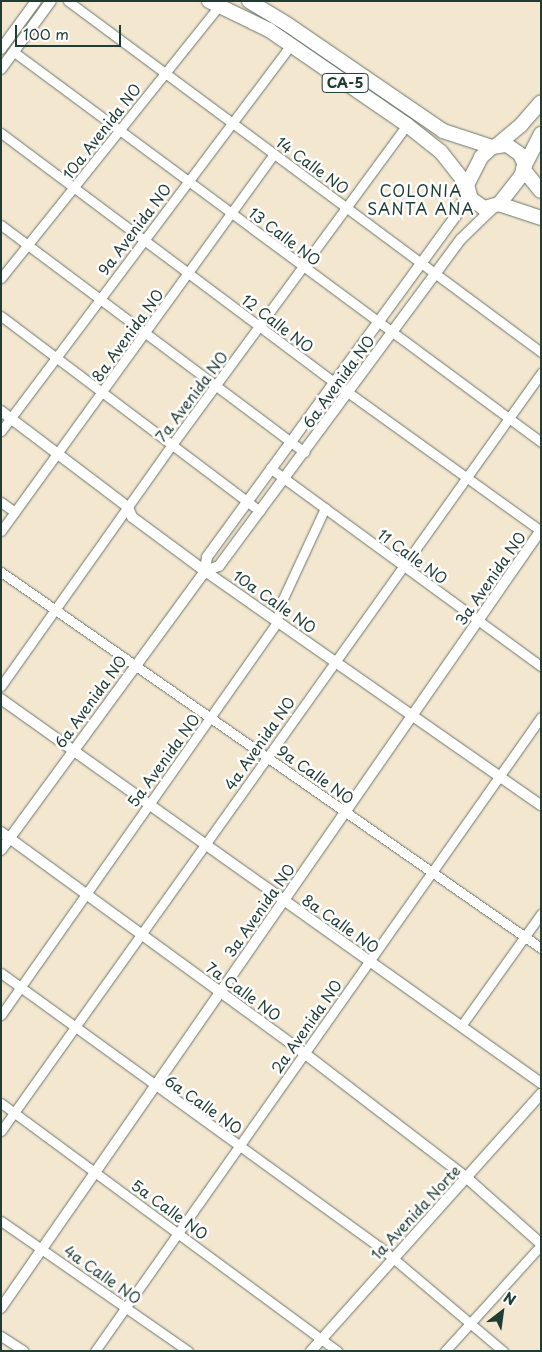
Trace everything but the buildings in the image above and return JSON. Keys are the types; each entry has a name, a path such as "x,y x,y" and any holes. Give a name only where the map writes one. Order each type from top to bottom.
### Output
{"highway":[{"name":"CA-5","path":"249,1 443,131 494,146 516,150 524,167"},
{"name":"CA-5","path":"217,3 291,45 407,125 441,152 476,204 484,208 497,205"},
{"path":"291,45 299,42 331,63 353,70"},
{"path":"467,188 481,157 521,125 541,102"},
{"path":"541,134 512,190 497,205 541,218"},
{"path":"524,167 541,191"}],"street":[{"path":"2,45 36,1"},
{"path":"1,69 51,1"},
{"name":"14 Calle NO","path":"68,1 437,272 541,352"},
{"name":"10a Avenida NO","path":"1,278 217,3"},
{"name":"9a Avenida NO","path":"1,431 291,45"},
{"name":"13 Calle NO","path":"14,52 541,442"},
{"name":"7a Avenida NO","path":"1,686 171,446 407,125"},
{"name":"12 Calle NO","path":"1,133 335,383 541,530"},
{"name":"8a Avenida NO","path":"1,531 274,154"},
{"name":"6a Avenida NO","path":"1,850 5,835 73,750 205,571 207,557 246,501 335,383 456,215 467,188"},
{"name":"6a Avenida NO","path":"205,571 219,566 461,239 497,205"},
{"path":"1,225 304,452"},
{"path":"1,316 171,446 260,511"},
{"name":"4a Avenida NO","path":"1,1131 142,935 204,844 465,476 541,373"},
{"name":"10a Calle NO","path":"1,411 128,506 132,517 205,571 541,805"},
{"name":"11 Calle NO","path":"270,468 541,666"},
{"path":"1,502 15,512"},
{"name":"5a Avenida NO","path":"1,1016 277,622 280,605 325,508"},
{"name":"3a Avenida NO","path":"1,1308 541,530"},
{"name":"9a Calle NO","path":"1,572 136,664 541,948"},
{"name":"8a Calle NO","path":"1,700 541,1084"},
{"name":"2a Avenida NO","path":"95,1351 541,717"},
{"name":"7a Calle NO","path":"5,835 304,1053 466,1178 541,1244"},
{"path":"461,1026 541,914"},
{"name":"6a Calle NO","path":"1,973 392,1258 471,1321 503,1351"},
{"name":"1a Avenida Norte","path":"311,1351 392,1258 541,1094"},
{"name":"5a Calle NO","path":"1,1102 179,1232 337,1351"},
{"name":"4a Calle NO","path":"1,1221 188,1351"},
{"path":"445,1351 541,1244"},
{"path":"1,1336 24,1351"}],"district":[{"name":"COLONIA SANTA ANA","path":"421,199"}]}
